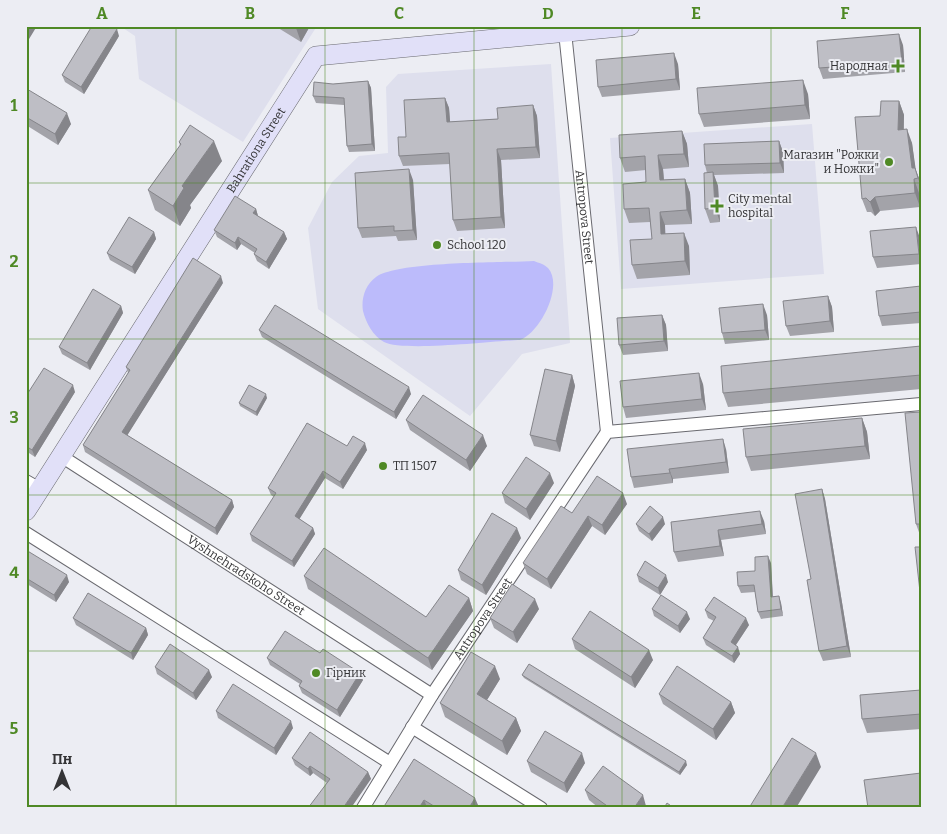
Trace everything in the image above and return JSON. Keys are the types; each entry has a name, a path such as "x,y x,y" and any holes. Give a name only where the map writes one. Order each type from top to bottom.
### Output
{"street":[{"name":"Bahrationa Street","path":"26,511 33,485 60,456 316,56 630,26"},
{"name":"Antropova Street","path":"363,808 432,695 607,432 565,32"},
{"path":"607,432 921,404"},
{"name":"Vyshnehradskoho Street","path":"60,456 432,695"},
{"path":"26,533 390,763"},
{"path":"412,727 541,808"}],"shaded area":[{"path":"120,26 317,26 243,142 139,79 135,36"},
{"name":"School 120","path":"551,64 570,343 522,354 470,416 318,309 308,228 332,182 359,156 388,153 386,87 398,74"},
{"name":"City mental hospital","path":"812,124 824,274 621,289 610,138"},
{"path":"534,261 548,268 552,276 553,286 548,308 542,319 528,336 520,340 429,346 394,345 384,342 376,336 364,316 363,302 367,288 372,280 388,272 427,265"}],"building":[{"path":"92,26 112,26 117,29 81,87 62,75"},
{"path":"899,34 902,62 819,68 817,41"},
{"path":"674,53 676,79 598,87 596,60"},
{"path":"803,80 805,105 699,114 697,88"},
{"path":"368,81 372,144 347,146 344,98 313,96 314,82 333,84"},
{"path":"27,89 67,113 55,134 26,117"},
{"path":"445,98 447,122 498,119 497,108 533,105 536,147 497,149 501,217 453,220 449,153 399,156 398,137 406,137 404,100"},
{"name":"Магазин \"Рожки и Ножки\"","path":"881,101 899,101 898,130 907,129 912,168 915,168 918,178 914,179 915,193 875,197 870,202 866,198 862,199 855,117 880,116"},
{"path":"190,125 214,141 182,186 184,188 173,206 148,190 181,144 179,142"},
{"path":"682,131 684,154 658,155 660,180 685,179 687,210 660,212 661,234 684,233 685,261 632,265 630,240 652,239 649,208 624,209 623,184 646,182 645,156 620,158 619,135"},
{"path":"779,141 780,163 705,165 704,144"},
{"path":"409,169 413,230 394,231 394,226 358,228 355,173"},
{"path":"713,172 715,208 705,209 704,173"},
{"path":"235,196 256,209 253,213 284,232 266,262 254,254 257,249 238,237 235,243 214,230"},
{"path":"129,217 154,232 132,267 107,253"},
{"path":"916,227 919,254 873,257 870,231"},
{"path":"193,258 221,276 122,432 232,500 215,528 83,445 130,370 126,367"},
{"path":"921,286 921,312 879,316 876,291"},
{"path":"93,289 121,306 87,363 59,347"},
{"path":"828,296 830,321 786,326 783,301"},
{"path":"763,304 765,330 722,333 719,308"},
{"path":"275,305 409,387 394,412 259,330"},
{"path":"662,315 664,341 619,345 617,318"},
{"path":"921,346 921,375 723,393 721,366"},
{"path":"44,368 73,385 32,450 26,446 26,396"},
{"path":"545,369 572,375 556,441 530,435"},
{"path":"699,373 702,399 623,407 620,381"},
{"path":"249,385 266,394 256,412 239,403"},
{"path":"423,395 483,435 466,460 406,420"},
{"path":"921,412 921,524 916,524 905,413"},
{"path":"862,418 865,446 746,457 743,429"},
{"path":"307,423 347,446 353,436 365,443 340,482 323,471 295,516 313,528 292,561 250,534 276,493 268,488"},
{"path":"723,439 726,462 669,469 670,473 631,477 627,449"},
{"path":"526,457 550,473 526,509 502,493"},
{"path":"597,476 623,493 602,525 588,516 547,579 523,563 561,506 572,513"},
{"path":"822,489 847,646 819,651 807,580 811,579 795,494"},
{"path":"650,506 663,517 649,534 636,524"},
{"path":"760,511 762,524 718,530 720,546 674,552 671,522"},
{"path":"492,513 517,528 482,585 458,570"},
{"path":"915,547 921,547 921,601"},
{"path":"324,548 426,617 449,585 469,598 428,658 304,576"},
{"path":"26,550 67,575 54,595 26,578"},
{"path":"768,556 771,597 779,596 781,609 758,612 754,585 738,586 737,572 755,571 755,557"},
{"path":"645,561 666,575 658,588 637,575"},
{"path":"512,584 535,599 513,632 490,618"},
{"path":"88,593 146,628 131,653 73,618"},
{"path":"661,595 687,612 678,626 652,609"},
{"path":"714,597 746,618 731,642 738,647 732,656 703,638 716,617 705,610"},
{"path":"590,611 649,650 631,677 572,639"},
{"name":"Гірник","path":"285,631 320,653 323,649 360,673 337,710 299,686 302,681 267,658"},
{"path":"170,644 209,670 193,693 155,667"},
{"path":"471,652 495,666 477,694 516,718 502,741 440,703"},
{"path":"529,664 686,761 679,772 522,675"},
{"path":"677,666 731,702 713,729 659,694"},
{"path":"233,684 291,721 274,748 216,711"},
{"path":"921,690 921,714 862,719 860,695"},
{"path":"545,731 582,753 564,783 527,761"},
{"path":"310,732 368,772 343,808 308,808 330,779 310,766 308,769 292,758"},
{"path":"792,738 816,753 782,808 749,808"},
{"path":"414,759 475,798 469,808 437,808 424,800 419,808 383,808"},
{"path":"603,766 643,795 634,808 610,808 585,790"},
{"path":"921,773 921,808 868,808 864,780"},
{"path":"667,803 674,808 664,808"}],"place":[{"name":"Народная","path":"898,66"},
{"name":"Магазин \"Рожки и Ножки\"","path":"889,162"},
{"name":"City mental hospital","path":"717,206"},
{"name":"School 120","path":"437,245"},
{"name":"ТП 1507","path":"383,466"},
{"name":"Гірник","path":"316,673"}]}
